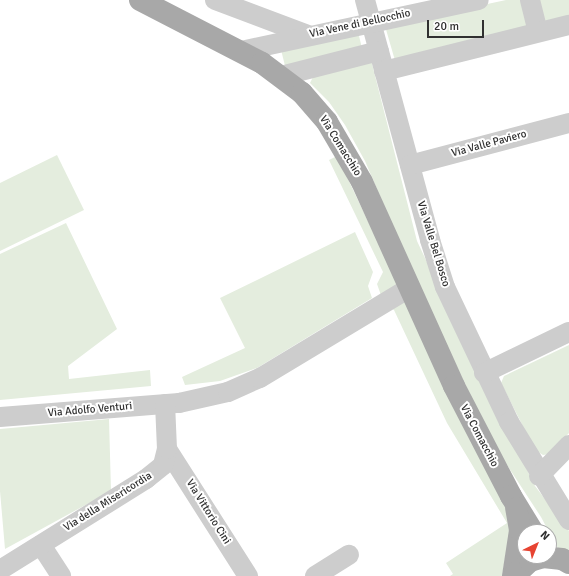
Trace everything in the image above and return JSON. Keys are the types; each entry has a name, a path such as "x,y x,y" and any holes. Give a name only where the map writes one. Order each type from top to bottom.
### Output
{"main road":[{"name":"Via Comacchio","path":"140,0 241,51 282,76 316,108 343,146 362,182 454,386 511,496 528,524"},
{"name":"Via Comacchio","path":"511,496 518,513 520,530 514,576"},
{"name":"Via Comacchio","path":"514,576 527,564"}],"street":[{"path":"215,0 308,35"},
{"name":"Via Valle Bel Bosco","path":"365,0 436,263 484,373 540,476"},
{"name":"Via Vene di Bellocchio","path":"241,51 371,21 479,0"},
{"path":"530,0 538,32"},
{"path":"384,71 569,25"},
{"path":"282,76 379,51"},
{"name":"Via Valle Paviero","path":"410,166 569,123"},
{"path":"172,403 228,392 260,378 409,288"},
{"path":"484,373 569,332"},
{"name":"Via Adolfo Venturi","path":"0,417 172,403"},
{"name":"Via della Misericordia","path":"0,570 156,471 163,465 167,449 172,403"},
{"path":"569,445 540,476 569,520"},
{"name":"Via Vittorio Cini","path":"167,449 248,576"},
{"path":"41,545 61,576"},
{"path":"316,576 349,555"}],"green space":[{"path":"506,0 526,0 532,27 396,64 385,26"},
{"path":"537,0 569,0 569,19 543,26"},
{"path":"358,32 362,48 285,67 281,51"},
{"path":"371,60 417,241 470,354 535,486 569,531 569,559 557,547 557,524 545,524 494,445 418,285 365,161 345,125 329,102 310,83 314,75"},
{"path":"57,155 84,210 0,251 0,183"},
{"path":"337,156 401,291 383,301 377,284 383,272 329,160"},
{"path":"66,223 117,329 68,366 69,379 150,370 151,386 0,400 0,254"},
{"path":"355,232 373,272 368,286 372,298 257,368 220,381 185,385 182,377 245,348 220,298"},
{"path":"404,297 513,512 502,576 450,576 453,574 446,563 507,523 447,423 394,310 387,305"},
{"path":"569,345 569,433 550,454 543,455 535,450 501,383 504,376"},
{"path":"109,419 111,491 5,549 0,491 0,429"}]}
